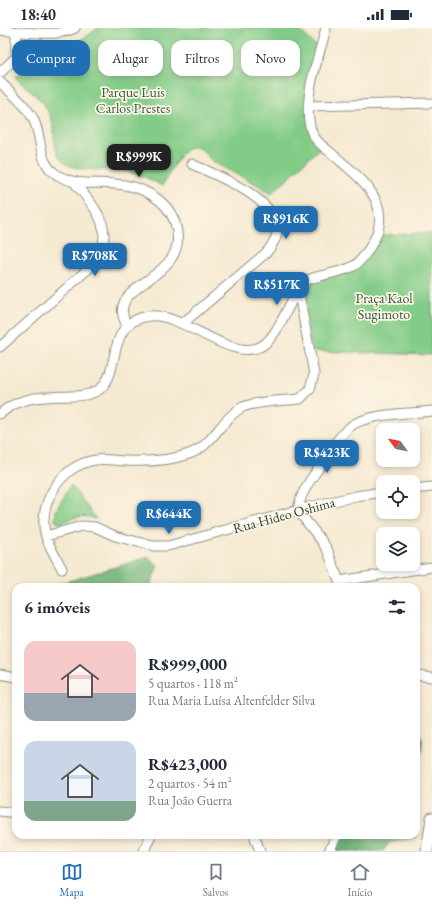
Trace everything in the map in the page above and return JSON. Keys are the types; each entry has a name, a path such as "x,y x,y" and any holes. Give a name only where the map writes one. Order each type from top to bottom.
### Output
{"street":[{"path":"0,30 53,33 63,32 75,28"},
{"path":"0,414 19,401 32,397 80,396 98,390 108,377 119,339 128,325 140,318 151,316 169,318 235,348 249,350 260,347 273,335 303,282 310,278 352,267 358,262 372,244 378,231 380,217 377,204 370,189 358,175 319,143 313,136 310,127 308,106 326,28"},
{"path":"0,73 16,57 16,38 18,32"},
{"path":"0,82 31,115 37,129 42,157 47,165 60,177 74,182 116,184 133,187 158,200 171,214 175,224 177,243 170,261 159,273 129,295 123,304 122,317 128,325"},
{"path":"308,106 432,103"},
{"path":"182,324 266,253 276,239 277,231 272,214 267,206 257,198 192,164"},
{"path":"0,347 96,262 100,254 104,236 101,218 74,182"},
{"path":"62,570 46,536 44,519 46,504 54,488 74,467 85,461 97,459 150,461 176,458 191,453 209,441 232,416 247,405 300,399 305,395 310,389 314,374 298,289"},
{"path":"340,583 333,564 321,540 298,511 299,500 342,435 351,426 374,418 432,411"},
{"path":"420,488 432,487"},
{"name":"Rua Hideo Oshima","path":"46,536 82,526 95,527 115,536 153,546 168,546 356,496 376,493"},
{"path":"345,583 432,567"},
{"path":"0,674 12,676"},
{"path":"420,676 432,677"},
{"path":"0,811 12,812"},
{"path":"429,844 432,818"},
{"path":"144,851 149,839"},
{"path":"256,839 260,851"},
{"path":"329,851 335,839"}],"green space":[{"name":"Parque Luis Carlos Prestes","path":"97,28 298,28 321,51 312,85 310,127 322,146 271,194 220,166 210,159 198,147 191,147 183,153 162,186 144,177 125,171 86,169 71,166 60,159 57,153 52,121 47,109 34,94 15,77 90,76 90,40 80,40"},
{"name":"Praça Kaol Sugimoto","path":"432,233 432,355 312,351 300,290 311,282 358,267 380,235"},
{"path":"71,485 96,519 91,517 78,517 61,524 55,521 56,510"},
{"path":"148,557 158,566 152,583 62,583"},
{"path":"420,737 422,737 422,751 420,755"},
{"path":"341,839 410,839 389,843 383,851 337,851"}]}
